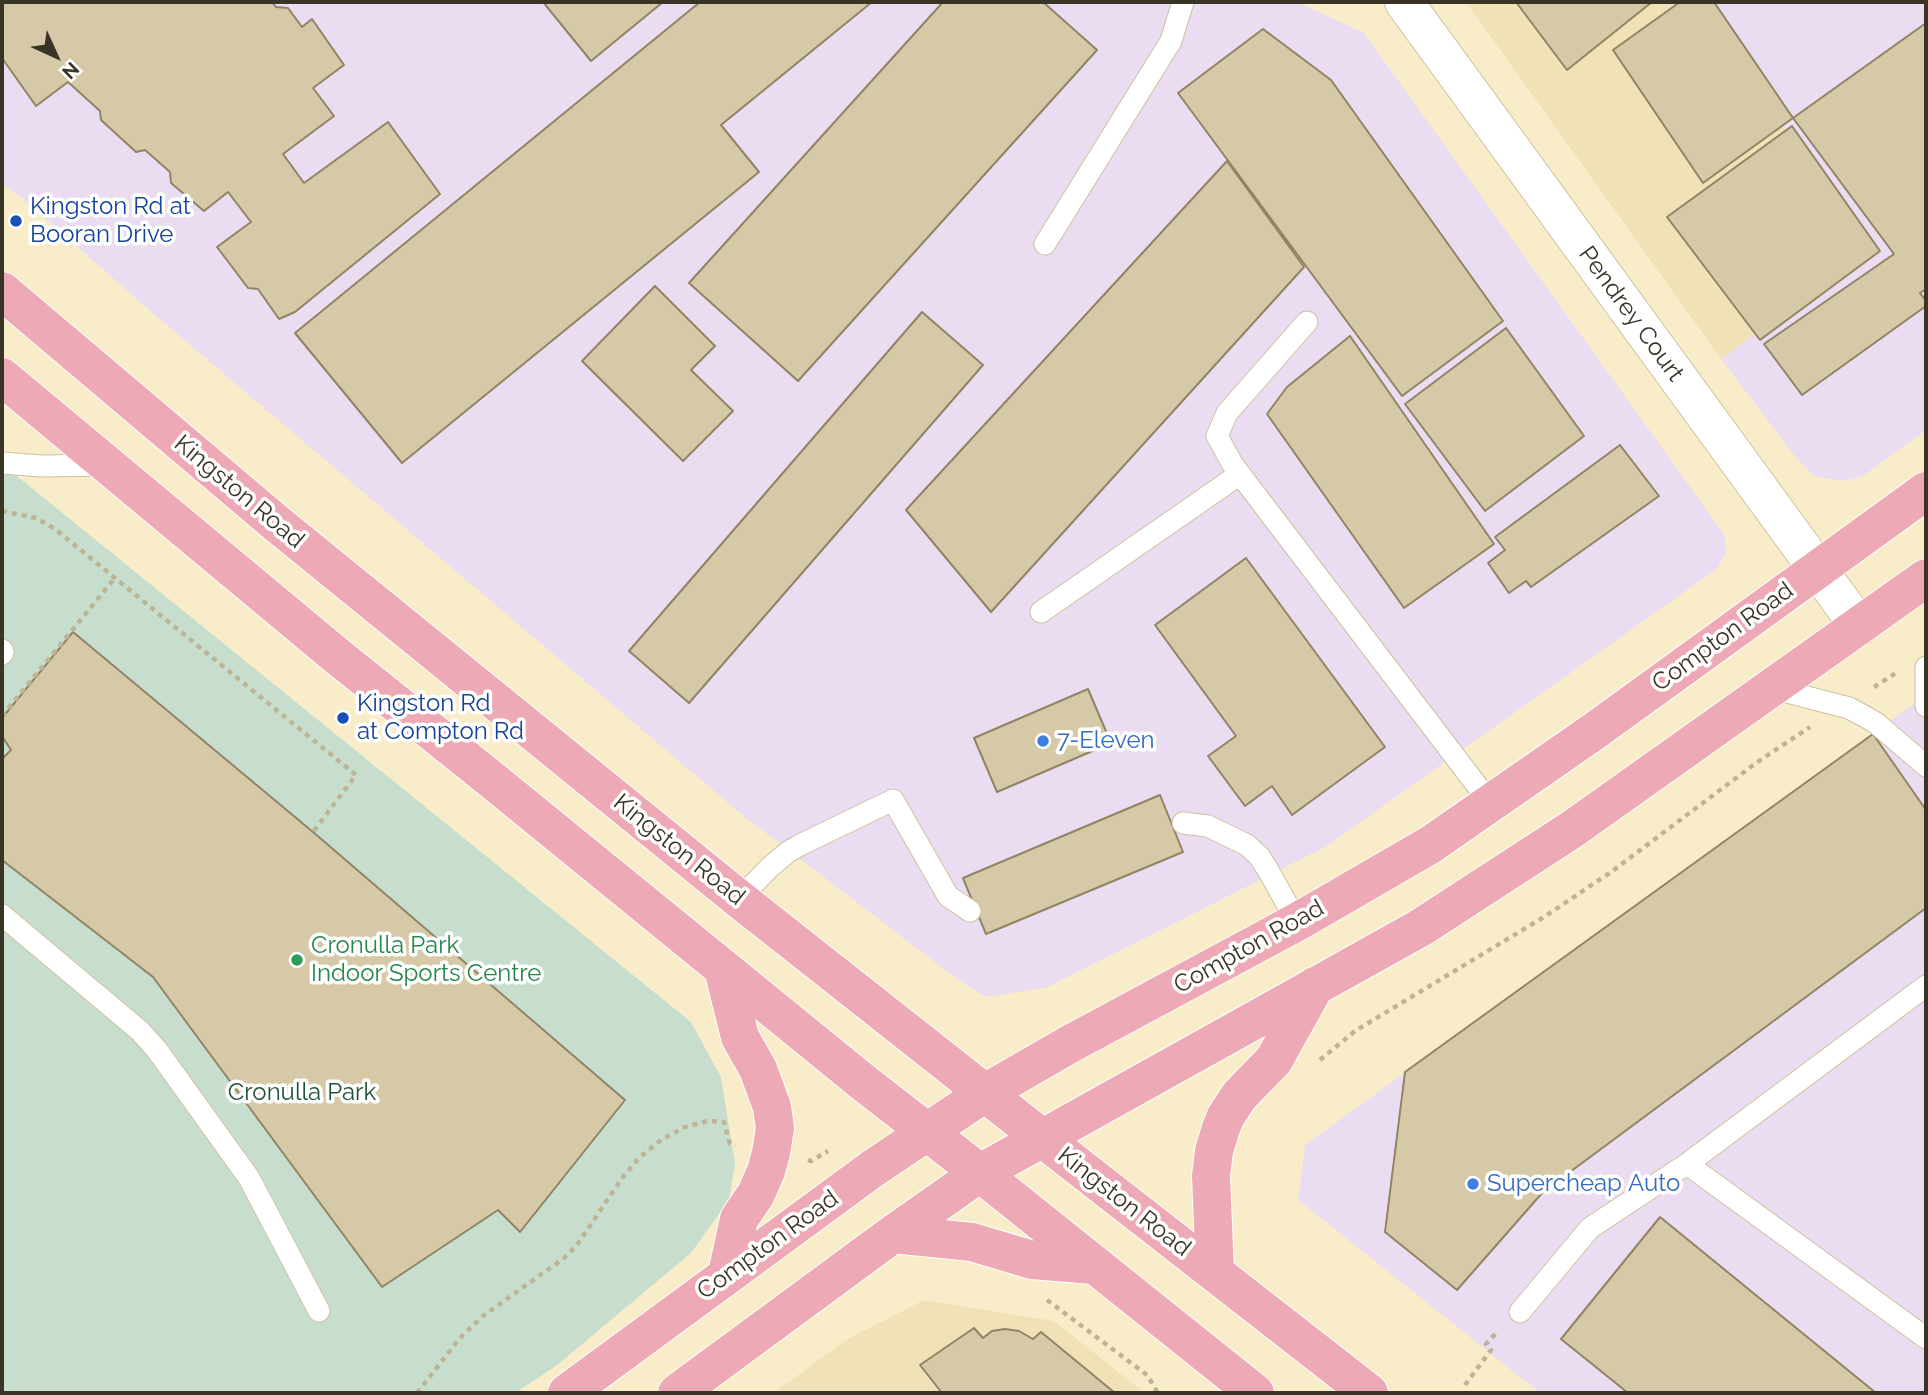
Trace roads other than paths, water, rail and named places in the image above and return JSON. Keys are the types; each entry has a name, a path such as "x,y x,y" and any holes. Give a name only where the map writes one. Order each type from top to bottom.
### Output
{"main road":[{"name":"Kingston Road","path":"2,291 276,523 739,899 1369,1393"},
{"path":"2,377 337,656 723,969 1255,1393"},
{"name":"Compton Road","path":"567,1393 727,1274 927,1131 985,1093 1070,1044 1297,922 1430,845 1926,491"},
{"path":"677,1393 980,1173 1420,928 1572,830 1926,578"},
{"path":"723,969 740,1037 758,1069 772,1107 775,1128 766,1171 756,1194 739,1219 727,1274"},
{"path":"1215,1273 1211,1176 1214,1151 1221,1128 1239,1096 1274,1060 1315,986"},
{"path":"893,1234 972,1242 1032,1260 1093,1265"}],"street":[{"name":"Pendrey Court","path":"1404,2 1859,626"}],"lane":[{"path":"1045,244 1171,41 1183,2"},
{"path":"1307,322 1227,413 1217,436 1240,474 1490,804"},
{"path":"2,463 41,466 107,465"},
{"path":"1041,612 1240,474"},
{"path":"1917,666 1926,706"},
{"path":"1772,688 1849,708 1876,723 1926,766"},
{"path":"739,899 788,852 893,800 948,896 970,911"},
{"path":"1183,823 1208,826 1247,845 1259,856 1297,922"},
{"path":"2,915 140,1031 157,1050 250,1178 319,1311"},
{"path":"1520,1312 1590,1228 1687,1164 1926,986"},
{"path":"1687,1164 1926,1338"}],"place":[{"name":"Kingston Rd at Booran Drive","path":"16,221"},
{"name":"Kingston Rd at Compton Rd","path":"343,718"},
{"name":"7-Eleven","path":"1043,741"},
{"name":"Cronulla Park Indoor Sports Centre","path":"297,960"},
{"name":"Supercheap Auto","path":"1473,1184"}],"park label":[{"name":"Cronulla Park","path":"302,1093"}]}
